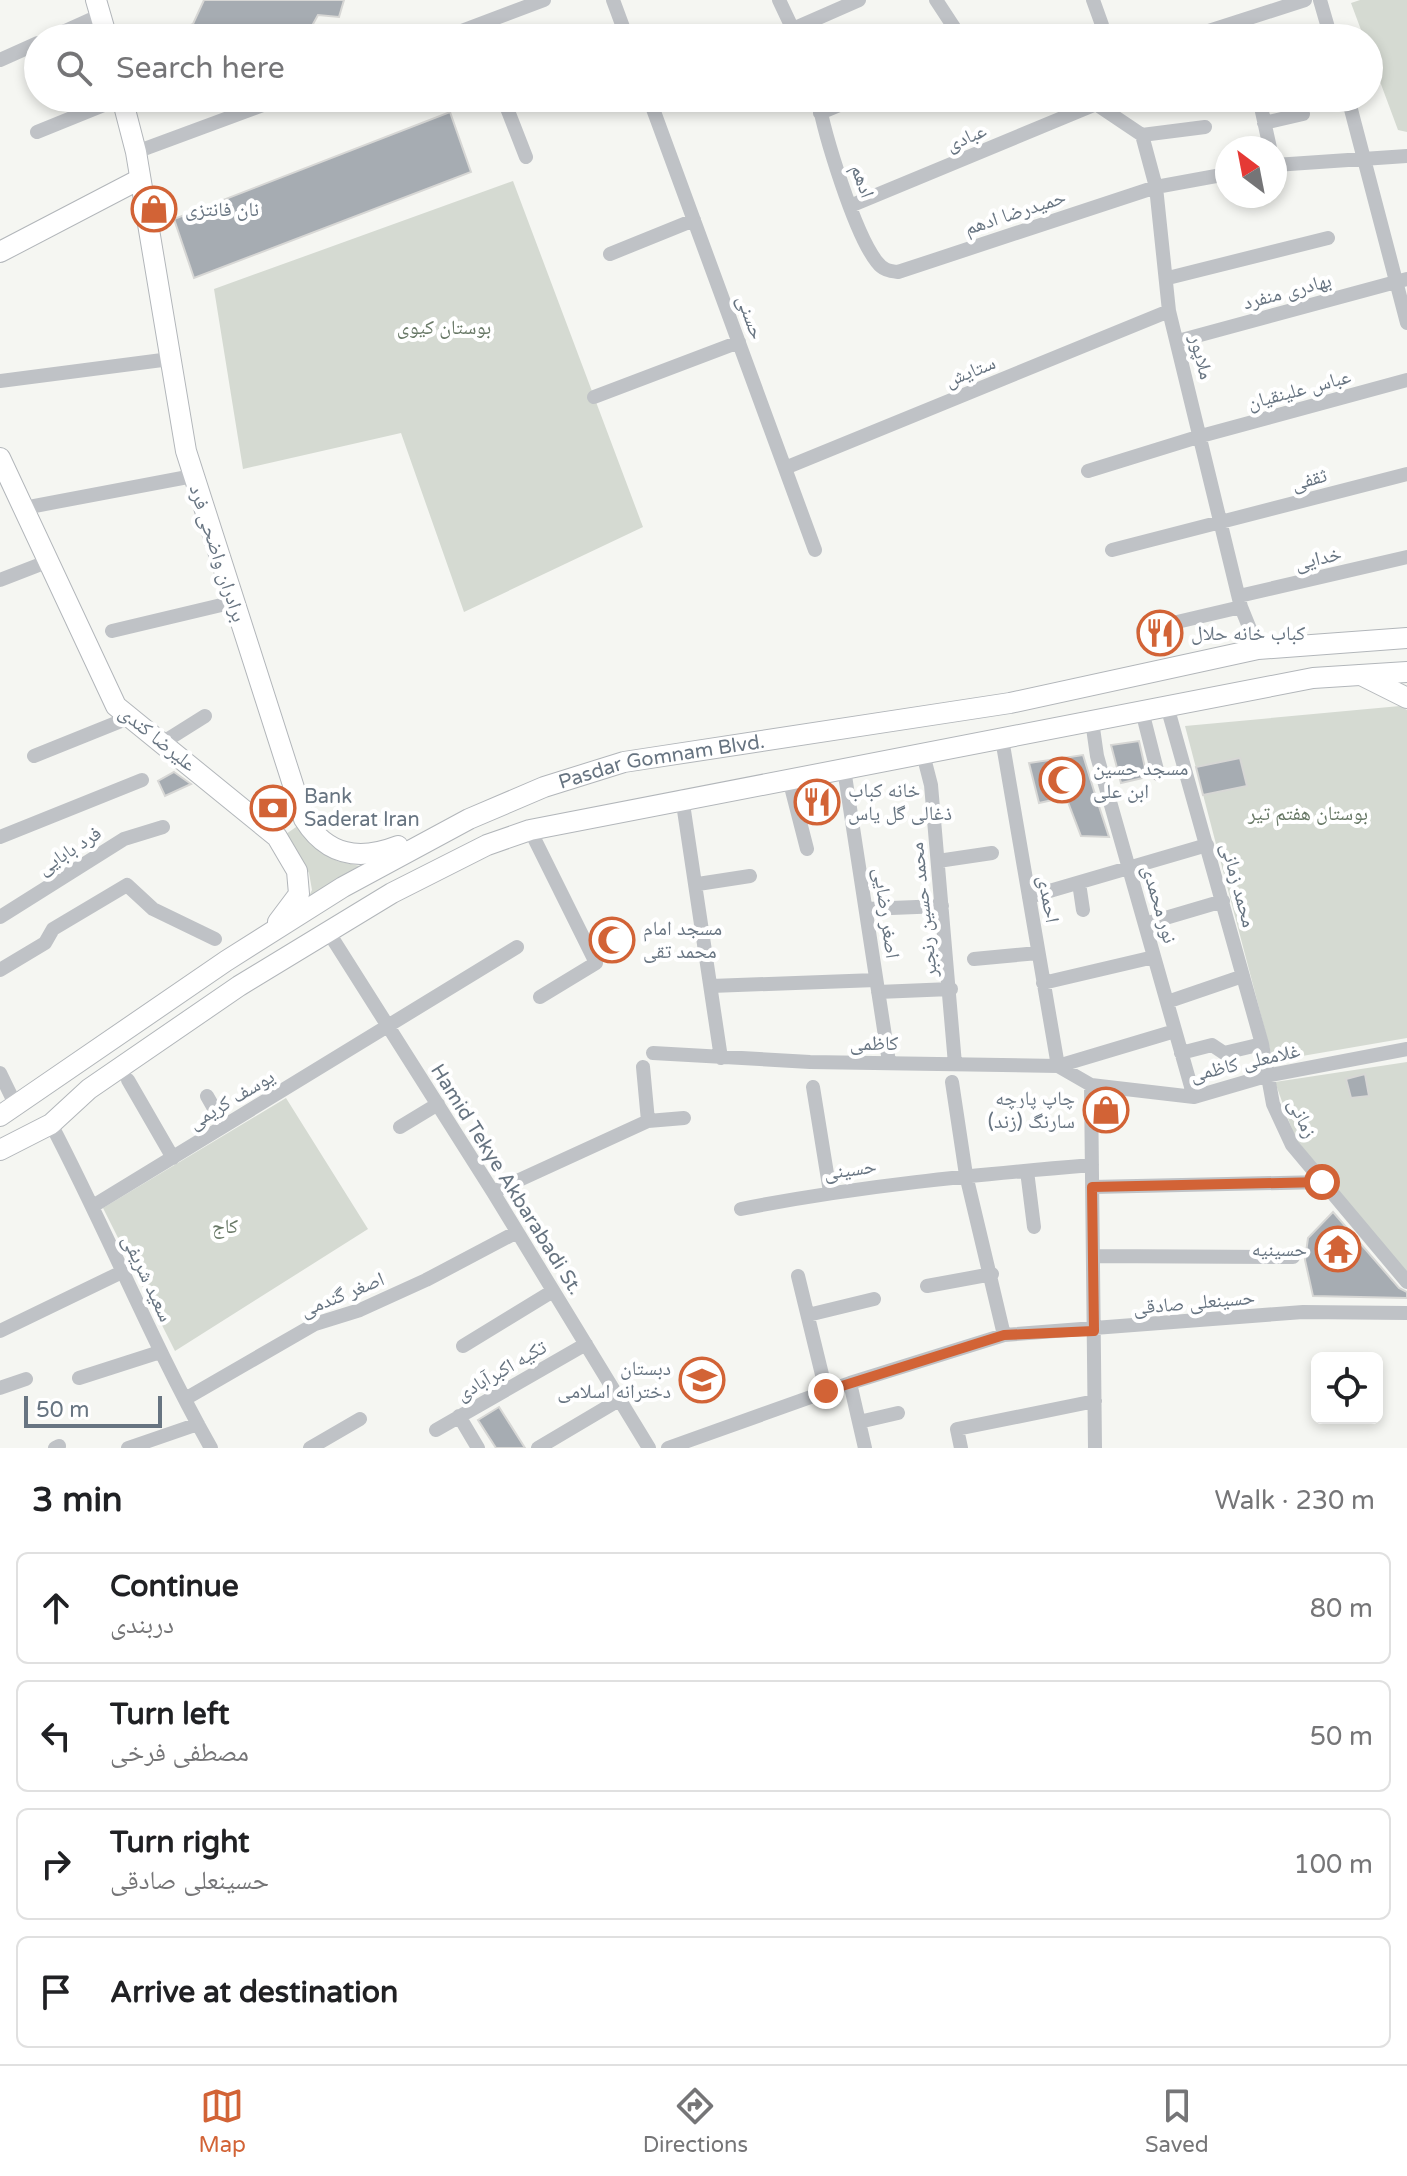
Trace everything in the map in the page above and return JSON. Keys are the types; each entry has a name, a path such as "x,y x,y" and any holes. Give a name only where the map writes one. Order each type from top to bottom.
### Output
{"main road":[{"name":"برادران واضحی فرد","path":"125,112 136,152 186,451 297,798 315,837 332,849 354,856 375,855 469,819"},
{"path":"0,252 140,179"},
{"name":"علیرضا کندی","path":"3,470 24,508 116,706 265,825 277,837 297,871 299,894 261,940"},
{"name":"Pasdar Gomnam Blvd.","path":"8,1112 80,1059 343,887 469,819 544,787 624,762 1010,703 1258,649 1405,642"},
{"name":"Pasdar Gomnam Blvd.","path":"0,1150 51,1124 89,1089 177,1026 392,893 487,845 530,830 682,797 844,769 1313,678 1405,669"},
{"path":"1361,675 1407,698"},
{"path":"265,825 280,826 290,820 297,798"}],"street":[{"path":"494,24 544,0"},
{"path":"613,0 622,24"},
{"path":"779,0 790,24"},
{"path":"814,24 859,0"},
{"path":"936,0 952,24"},
{"path":"1093,0 1102,24"},
{"path":"1231,24 1305,0"},
{"path":"1320,0 1327,24"},
{"path":"73,24 99,8"},
{"path":"1243,20 1244,24"},
{"path":"0,60 24,49"},
{"path":"37,132 86,112"},
{"path":"136,152 244,112"},
{"path":"508,112 526,157"},
{"name":"حسنی","path":"654,112 815,550"},
{"name":"ادهم","path":"821,112 850,206 875,261 886,270"},
{"name":"عبادی","path":"850,206 1067,112"},
{"path":"1108,112 1142,135 1205,127"},
{"path":"1262,112 1267,136"},
{"path":"1352,112 1402,280 1407,323"},
{"path":"1264,123 1303,114"},
{"name":"ملاپور","path":"1142,135 1156,187 1168,278 1169,311 1240,602 1258,649"},
{"path":"1287,164 1365,156 1407,156"},
{"name":"حمیدرضا ادهم","path":"886,270 898,272 1156,187 1215,176"},
{"path":"610,254 694,220"},
{"path":"1168,278 1328,238"},
{"name":"بهادری منفرد","path":"1178,341 1402,280"},
{"name":"ستایش","path":"785,468 1169,311"},
{"path":"594,397 739,342"},
{"path":"0,381 170,359"},
{"name":"عباس علینقیان","path":"1088,471 1201,436 1407,380"},
{"name":"ثقفی","path":"1112,550 1407,474"},
{"path":"24,508 193,476"},
{"name":"خدایی","path":"1143,630 1407,557"},
{"path":"0,580 49,561"},
{"path":"112,631 234,602"},
{"name":"محمد زمانی","path":"1167,706 1262,1044 1266,1076"},
{"path":"1142,711 1158,774"},
{"path":"162,743 205,716"},
{"path":"34,756 131,717"},
{"name":"نور محمدی","path":"1092,721 1097,756 1194,1097"},
{"name":"احمدی","path":"1002,739 1058,1066"},
{"name":"محمد حسین رنجبر","path":"923,754 931,785 951,989 955,1064"},
{"name":"اصغر رضایی","path":"844,769 889,1062"},
{"path":"789,779 807,849"},
{"path":"0,837 142,780"},
{"path":"682,797 698,884 721,1058"},
{"name":"فرد بابایی","path":"0,917 118,842 163,827"},
{"path":"530,830 596,963 540,997"},
{"path":"1029,897 1207,845"},
{"path":"938,861 992,853"},
{"path":"698,884 750,876"},
{"path":"1079,883 1083,910"},
{"path":"0,970 45,943 53,929 127,885 153,909 215,939"},
{"path":"1145,924 1223,901"},
{"path":"866,909 942,906"},
{"name":"Hamid Tekye Akbarabadi St.","path":"329,933 493,1192 649,1448"},
{"name":"یوسف کریمی","path":"93,1206 517,947"},
{"path":"974,959 1038,953"},
{"path":"1043,983 1154,957"},
{"path":"1167,1002 1243,976"},
{"path":"711,986 951,989"},
{"path":"1058,1066 1175,1031"},
{"path":"1181,1053 1212,1045 1224,1053 1262,1044"},
{"name":"غلامعلی کاظمی","path":"1091,1085 1194,1097 1266,1076 1407,1049"},
{"name":"کاظمی","path":"653,1053 721,1058 1058,1066 1091,1085"},
{"path":"643,1067 648,1121"},
{"path":"0,1073 8,1112"},
{"name":"زمانی","path":"1266,1076 1273,1104 1292,1145 1407,1282"},
{"path":"128,1080 173,1158"},
{"path":"952,1082 966,1175 992,1274 1004,1335"},
{"path":"1091,1085 1095,1448"},
{"path":"813,1087 830,1192"},
{"path":"207,1096 224,1126"},
{"path":"400,1127 438,1104"},
{"path":"493,1192 648,1121 684,1118"},
{"name":"سعید شریفی","path":"51,1124 93,1206 160,1352 211,1448"},
{"name":"حسینی","path":"741,1209 830,1192 966,1175 1092,1165"},
{"path":"1027,1171 1034,1227"},
{"path":"1092,1187 1322,1182"},
{"name":"اصغر گندمی","path":"185,1399 315,1324 360,1310 426,1280 517,1232"},
{"path":"1093,1256 1293,1257"},
{"path":"0,1331 122,1272"},
{"path":"927,1286 992,1274"},
{"path":"798,1276 826,1391"},
{"path":"463,1346 553,1291"},
{"path":"808,1315 874,1299"},
{"name":"حسینعلی صادقی","path":"668,1448 826,1391 1004,1335 1094,1331 1303,1312 1407,1313"},
{"name":"تکیه اکبرآبادی","path":"436,1430 586,1344"},
{"path":"79,1378 160,1352"},
{"path":"0,1388 26,1379"},
{"path":"850,1383 865,1448"},
{"path":"538,1448 619,1400"},
{"path":"961,1448 957,1429 1095,1401"},
{"path":"859,1422 898,1413"},
{"path":"459,1416 478,1448"},
{"path":"310,1448 360,1419"},
{"path":"128,1448 198,1424"}],"green space":[{"path":"1360,0 1407,0 1407,132 1398,130 1383,90 1383,24 1359,24 1351,3"},
{"name":"بوستان کیوی","path":"513,181 643,527 464,612 401,433 243,469 214,289"},
{"name":"بوستان هفتم تیر","path":"1400,706 1407,710 1407,1038 1273,1061 1185,726"},
{"path":"299,825 337,861 360,866 338,878 304,906 312,890 309,873 286,834"},
{"path":"1407,1062 1407,1278 1295,1138 1275,1082"},
{"name":"کاج","path":"286,1098 368,1229 175,1351 103,1208"}],"building":[{"path":"204,0 344,0 339,17 318,15 313,24 193,24"},
{"path":"450,112 471,172 194,278 174,219"},
{"path":"1139,741 1147,777 1121,783 1111,745"},
{"name":"مسجد حسین ابن علی","path":"1083,755 1109,837 1081,836 1066,797 1039,803 1029,763"},
{"path":"1240,758 1247,786 1203,795 1196,767"},
{"path":"174,772 191,784 165,796 158,781"},
{"path":"1365,1074 1369,1096 1351,1098 1346,1079"},
{"name":"حسینیه","path":"1333,1212 1399,1288 1407,1292 1407,1298 1313,1296 1305,1260 1308,1238"},
{"path":"499,1407 525,1448 496,1448 478,1420"}],"place":[{"name":"نان فانتزی","path":"154,209"},
{"name":"کباب خانه حلال","path":"1160,633"},
{"name":"مسجد حسین ابن علی","path":"1062,780"},
{"name":"خانه کباب ذغالی گل یاس","path":"817,802"},
{"name":"Bank Saderat Iran","path":"273,808"},
{"name":"مسجد امام محمد تقی","path":"612,940"},
{"name":"چاپ پارچه سارنگ (زند)","path":"1106,1110"},
{"name":"حسینیه","path":"1338,1249"},
{"name":"دبستان دخترانه اسلامی","path":"702,1380"}],"route":[{"path":"826,1391 1004,1335 1094,1331 1092,1187 1322,1182"}]}
